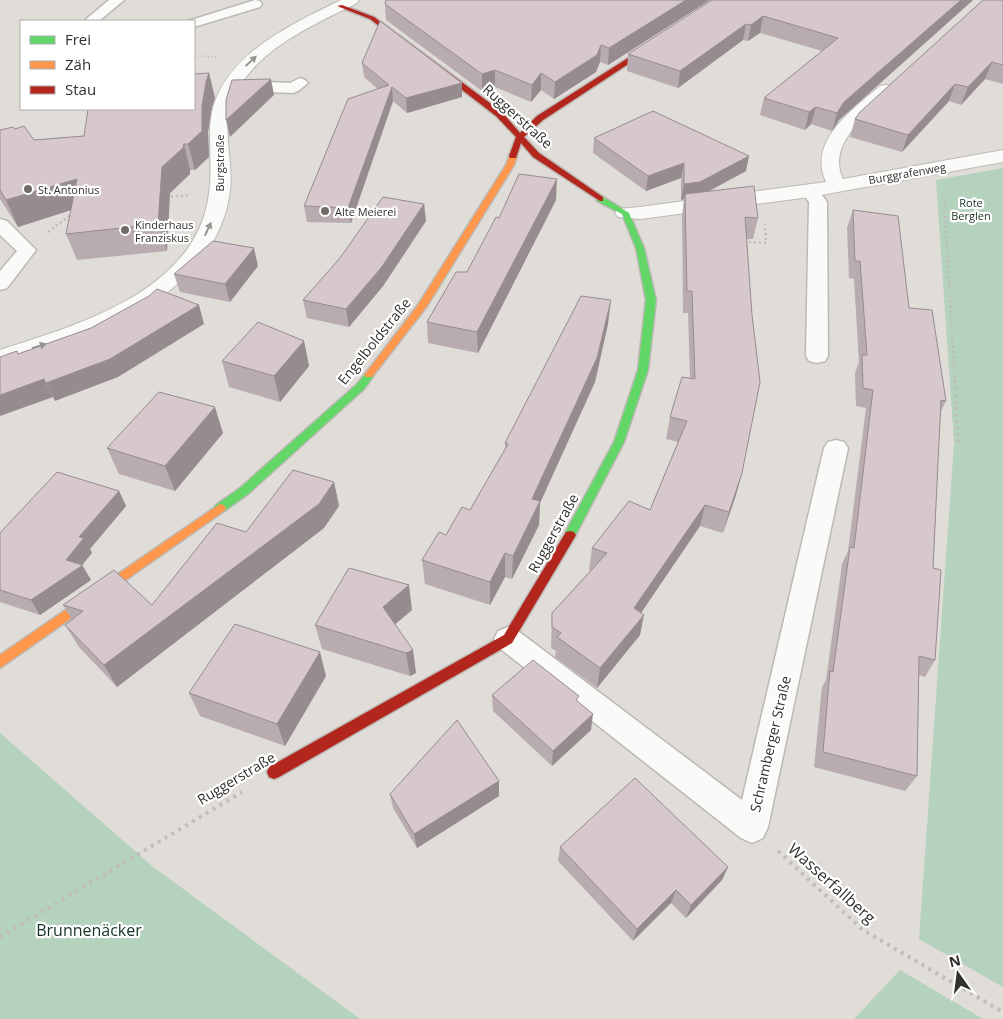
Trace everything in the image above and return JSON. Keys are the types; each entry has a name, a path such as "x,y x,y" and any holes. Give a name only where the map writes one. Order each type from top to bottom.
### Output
{"street":[{"name":"Engelboldstraße","path":"0,662 244,491 360,387 422,306 510,165 520,138 540,118 723,0"},
{"name":"Ruggerstraße","path":"274,772 508,639 557,558 619,442 643,370 651,300 640,248 625,213 609,206 536,155 499,114 372,18 346,3"},
{"name":"Burgstraße","path":"0,358 77,333 116,315 162,287 188,263 207,234 216,212 220,191 219,116 224,97 231,85 246,65 267,47 285,35 346,3"},
{"path":"837,186 830,177 828,164 833,146 846,125 897,81"},
{"name":"Burggrafenweg","path":"625,213 640,213 837,186 1003,156"}],"lane":[{"path":"92,20 117,0"},
{"path":"195,22 255,4"},
{"path":"231,85 293,88 300,83"},
{"path":"810,190 818,202 817,356"},
{"path":"0,225 27,250 0,284"},
{"name":"Schramberger Straße","path":"508,639 752,827 836,448"}],"path":[{"path":"195,56 219,57"},
{"path":"943,191 958,442"},
{"path":"162,198 191,194"},
{"path":"27,250 80,207"},
{"name":"Ruggerstraße","path":"0,937 274,772"},
{"name":"Wasserfallberg","path":"752,827 863,930 1003,1012"}],"green space":[{"name":"Rote Berglen","path":"1003,168 1003,987 919,939 954,443 936,180"},
{"name":"Brunnenäcker","path":"0,733 152,866 360,1019 0,1019"},
{"path":"900,970 983,1019 854,1019"}],"building":[{"path":"386,0 686,0 609,48 601,45 597,55 555,82 541,73 532,85 495,70 482,74 385,4"},
{"path":"712,0 961,0 844,102 837,113 816,107 809,112 764,98 838,38 763,16 751,25 746,24 680,71 628,54"},
{"path":"983,0 1003,0 1003,65 992,62 968,87 955,84 908,135 855,119 860,112"},
{"path":"380,21 462,83 406,98 392,87 348,208 304,206 348,99 389,85 362,63"},
{"path":"209,73 202,106 202,131 188,144 184,144 183,148 162,167 158,224 66,234 77,179 6,200 0,190 0,130 24,126 34,140 84,136 88,110 195,110 195,74"},
{"path":"271,79 226,120 226,100 232,80"},
{"path":"653,111 749,156 700,182 684,184 684,163 648,176 594,138"},
{"path":"519,174 557,179 477,332 427,322 456,272 467,272 496,217 499,218"},
{"path":"754,186 758,218 745,217 752,315 760,382 742,473 729,512 705,505 634,608 644,615 600,668 557,637 561,633 552,627 552,613 607,553 592,548 629,501 650,510 687,421 670,417 682,377 695,379 692,291 687,291 685,194"},
{"path":"383,197 424,204 381,268 346,309 303,300 340,258"},
{"path":"853,210 898,216 909,308 932,310 946,401 941,400 933,568 941,570 935,660 919,656 917,776 823,752 830,671 833,672 850,547 854,548 873,390 863,388 862,355 867,355 860,261 855,261"},
{"path":"213,241 254,248 225,284 174,274"},
{"path":"157,289 199,305 110,359 46,383 44,379 0,395 0,357 17,351 18,354 91,328 149,296"},
{"path":"581,296 611,300 597,358 532,499 540,501 513,556 505,553 490,582 422,560 439,532 446,535 462,507 470,510 508,444 505,443"},
{"path":"258,322 304,341 274,376 222,361"},
{"path":"159,392 215,407 165,466 107,448"},
{"path":"293,470 334,482 319,504 104,665 65,625 83,611 63,605 114,570 152,605 217,523 246,532"},
{"path":"57,472 119,491 79,537 84,538 66,560 83,565 31,600 0,590 0,533"},
{"path":"349,568 409,585 383,607 413,650 406,653 315,625"},
{"path":"235,624 320,652 277,724 189,693"},
{"path":"533,660 579,696 576,700 593,714 553,751 492,695"},
{"path":"457,720 499,781 414,834 390,794"},
{"path":"635,778 728,867 691,905 676,890 637,929 560,847"}],"traffic: fast":[{"path":"570,535 619,442 643,370 651,300 640,248 625,213 600,199"},
{"path":"220,508 244,491 360,387 369,375"}],"traffic: slow":[{"path":"369,375 422,306 510,165 513,156"},
{"path":"0,662 220,508"}],"traffic: jam":[{"path":"513,156 520,137 540,118 723,0"},
{"path":"340,6 372,18 499,114 536,155 600,199"},
{"path":"274,772 508,639 570,535"}],"place":[{"name":"St. Antonius","path":"28,189"},
{"name":"Alte Meierei","path":"325,211"},
{"name":"Kinderhaus Franziskus","path":"125,230"}]}
